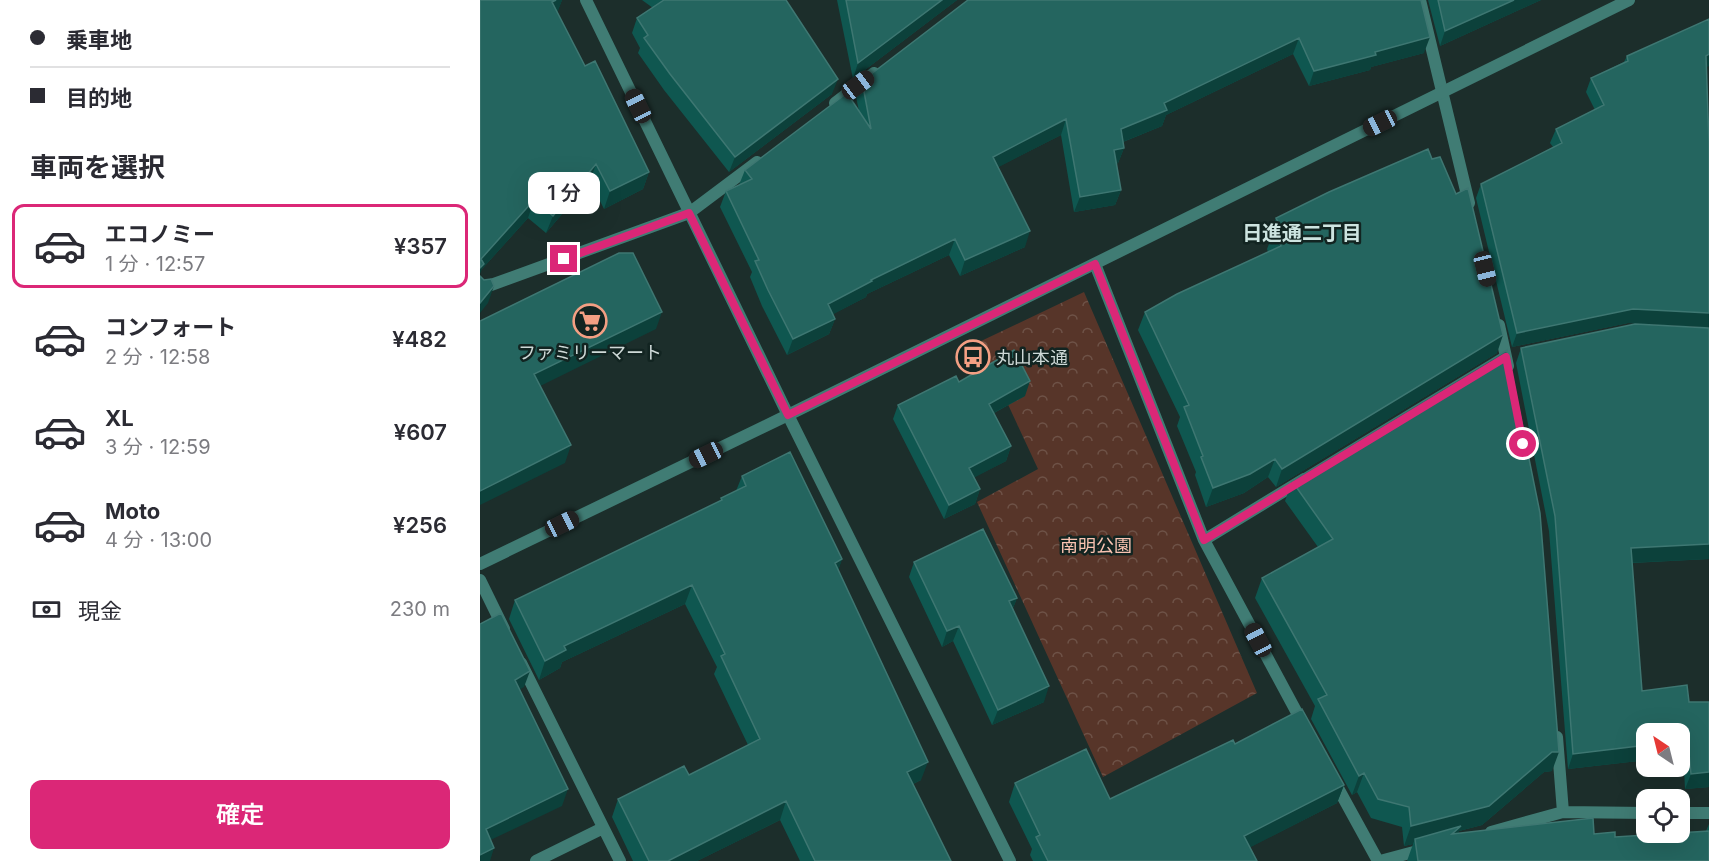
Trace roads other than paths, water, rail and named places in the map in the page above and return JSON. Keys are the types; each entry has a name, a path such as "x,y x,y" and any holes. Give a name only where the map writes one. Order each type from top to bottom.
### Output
{"street":[{"path":"586,0 788,415 1010,861"},
{"path":"1420,0 1473,219"},
{"path":"480,564 788,415 1629,0"},
{"path":"821,114 886,64"},
{"path":"480,289 689,213 764,156"},
{"path":"1095,264 1204,540 1310,737"},
{"path":"1495,311 1511,380"},
{"path":"1204,540 1315,473"},
{"path":"480,580 620,861"},
{"path":"1556,719 1563,812"},
{"path":"1327,768 1379,861 1437,846"},
{"path":"1483,834 1563,812 1636,813"},
{"path":"1690,813 1709,813"},
{"path":"536,861 603,828"}],"place":[{"name":"ファミリーマート","path":"590,321"},
{"name":"丸山本通","path":"973,357"}],"district":[{"name":"日進通二丁目","path":"1302,233"}],"park label":[{"name":"南明公園","path":"1096,545"}]}
